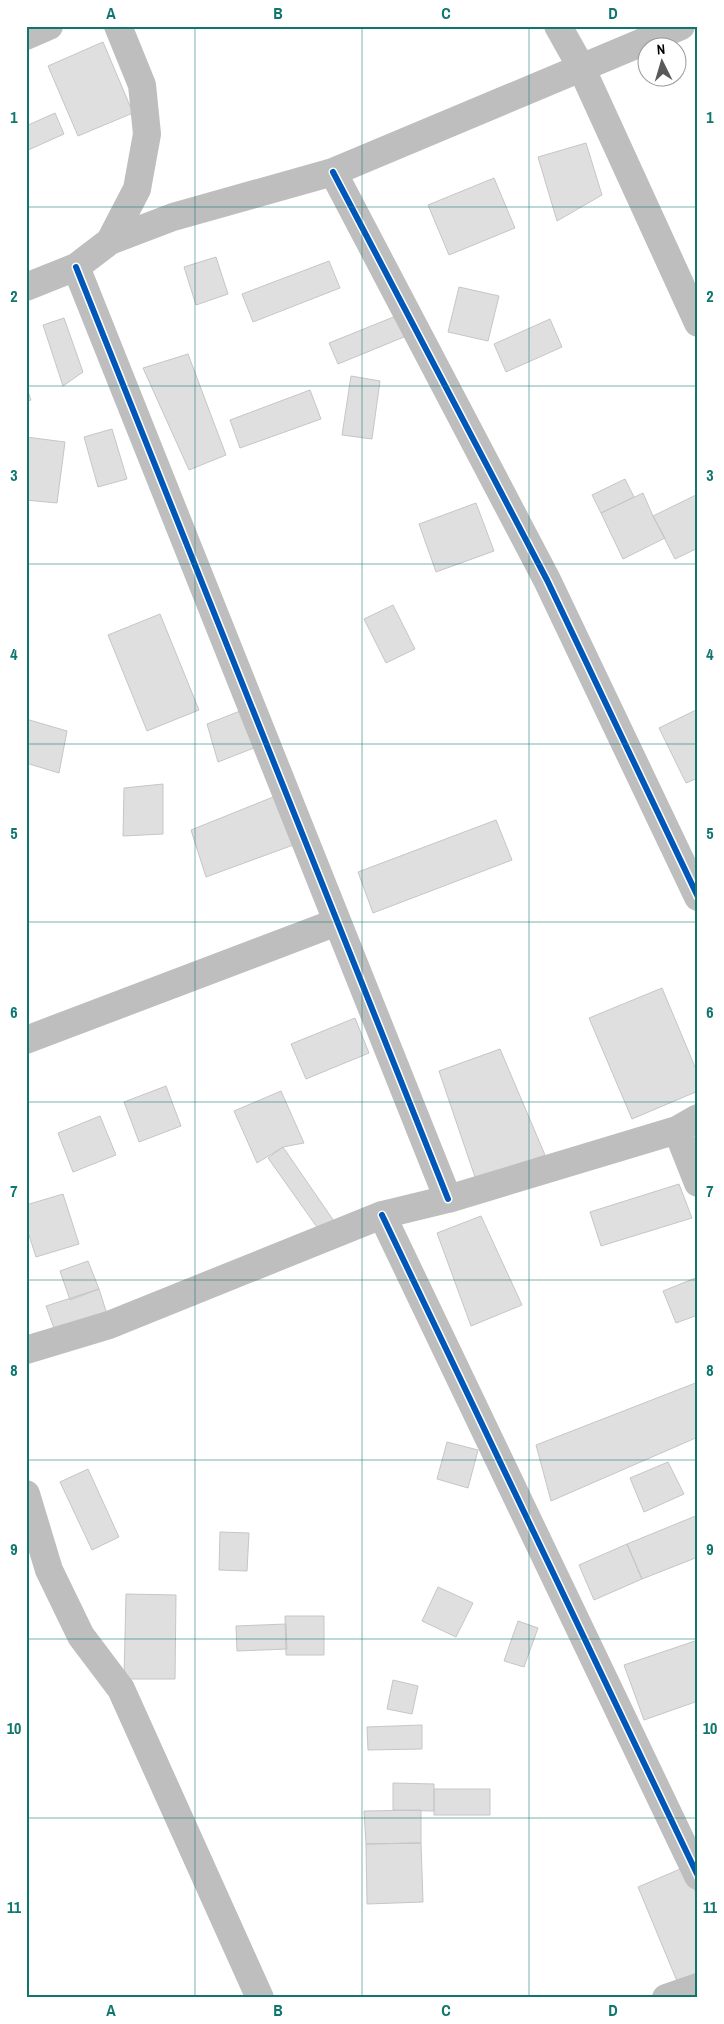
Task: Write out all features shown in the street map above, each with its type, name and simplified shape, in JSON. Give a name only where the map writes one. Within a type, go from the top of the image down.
[{"type":"street","points":[[26,36],[49,26]]},
{"type":"street","points":[[110,241],[137,189],[147,134],[142,85],[118,26]]},
{"type":"street","points":[[558,26],[581,67],[698,323]]},
{"type":"street","points":[[26,287],[76,267],[110,241],[173,217],[333,172],[681,26]]},
{"type":"street","points":[[333,172],[547,580],[698,896]]},
{"type":"street","points":[[137,189],[173,217]]},
{"type":"street","points":[[76,267],[448,1199]]},
{"type":"street","points":[[26,1040],[337,922]]},
{"type":"street","points":[[26,1350],[109,1325],[382,1215],[448,1199],[687,1124],[698,1183]]},
{"type":"street","points":[[382,1215],[698,1876]]},
{"type":"street","points":[[26,1494],[49,1570],[81,1636],[121,1689],[260,1998]]},
{"type":"street","points":[[666,1998],[698,1987]]},
{"type":"building","points":[[103,42],[133,113],[78,136],[48,66]]},
{"type":"building","points":[[55,113],[64,134],[26,151],[26,126]]},
{"type":"building","points":[[586,143],[602,195],[557,221],[538,157]]},
{"type":"building","points":[[494,178],[515,228],[449,255],[428,205]]},
{"type":"building","points":[[216,257],[228,294],[196,305],[184,267]]},
{"type":"building","points":[[329,261],[340,288],[253,322],[242,294]]},
{"type":"building","points":[[459,287],[499,296],[488,341],[448,332]]},
{"type":"building","points":[[396,316],[404,337],[338,364],[329,343]]},
{"type":"building","points":[[64,318],[83,372],[63,386],[43,325]]},
{"type":"building","points":[[550,319],[562,347],[506,372],[494,344]]},
{"type":"building","points":[[188,354],[226,455],[189,470],[143,368]]},
{"type":"building","points":[[351,376],[380,381],[372,439],[342,435]]},
{"type":"building","points":[[26,385],[31,400],[26,402]]},
{"type":"building","points":[[310,390],[321,419],[240,448],[230,420]]},
{"type":"building","points":[[112,429],[127,479],[98,487],[84,437]]},
{"type":"building","points":[[26,437],[65,442],[57,503],[26,500]]},
{"type":"building","points":[[625,479],[634,497],[601,513],[592,495]]},
{"type":"building","points":[[643,493],[665,538],[623,559],[601,513]]},
{"type":"building","points":[[698,494],[698,548],[675,559],[653,516]]},
{"type":"building","points":[[476,503],[494,551],[436,572],[419,524]]},
{"type":"building","points":[[393,605],[415,649],[386,663],[364,619]]},
{"type":"building","points":[[160,614],[199,710],[147,731],[108,635]]},
{"type":"building","points":[[245,709],[259,746],[218,762],[207,724]]},
{"type":"building","points":[[698,709],[698,778],[686,783],[659,728]]},
{"type":"building","points":[[26,719],[67,731],[59,773],[26,763]]},
{"type":"building","points":[[163,784],[163,834],[123,836],[124,788]]},
{"type":"building","points":[[278,795],[296,844],[206,877],[191,830]]},
{"type":"building","points":[[496,820],[512,860],[373,913],[358,872]]},
{"type":"building","points":[[662,988],[698,1074],[698,1091],[632,1119],[589,1018]]},
{"type":"building","points":[[355,1018],[369,1053],[306,1079],[291,1044]]},
{"type":"building","points":[[500,1049],[545,1155],[476,1180],[439,1071]]},
{"type":"building","points":[[166,1086],[181,1126],[139,1142],[124,1102]]},
{"type":"building","points":[[281,1091],[304,1143],[283,1147],[257,1163],[234,1111]]},
{"type":"building","points":[[100,1116],[116,1155],[73,1172],[58,1133]]},
{"type":"building","points":[[283,1147],[336,1224],[319,1230],[268,1158]]},
{"type":"building","points":[[679,1184],[692,1218],[601,1246],[590,1212]]},
{"type":"building","points":[[63,1194],[79,1244],[36,1257],[26,1226],[26,1205]]},
{"type":"building","points":[[481,1216],[522,1305],[471,1326],[437,1233]]},
{"type":"building","points":[[88,1261],[99,1289],[70,1300],[60,1271]]},
{"type":"building","points":[[698,1277],[698,1315],[676,1323],[663,1291]]},
{"type":"building","points":[[99,1289],[108,1317],[56,1334],[46,1306]]},
{"type":"building","points":[[698,1382],[698,1437],[551,1501],[536,1445]]},
{"type":"building","points":[[447,1442],[478,1450],[468,1488],[437,1479]]},
{"type":"building","points":[[668,1462],[684,1494],[644,1512],[630,1478]]},
{"type":"building","points":[[88,1469],[119,1537],[92,1550],[60,1482]]},
{"type":"building","points":[[698,1515],[698,1557],[642,1579],[627,1544]]},
{"type":"building","points":[[220,1532],[249,1533],[247,1571],[219,1570]]},
{"type":"building","points":[[627,1544],[642,1579],[594,1600],[579,1565]]},
{"type":"building","points":[[438,1587],[473,1603],[456,1637],[422,1621]]},
{"type":"building","points":[[126,1594],[176,1595],[175,1679],[124,1679]]},
{"type":"building","points":[[285,1616],[324,1616],[324,1655],[286,1655]]},
{"type":"building","points":[[518,1621],[538,1628],[524,1667],[504,1661]]},
{"type":"building","points":[[286,1624],[287,1649],[237,1651],[236,1626]]},
{"type":"building","points":[[698,1640],[698,1701],[644,1720],[624,1665]]},
{"type":"building","points":[[393,1680],[418,1686],[412,1714],[387,1709]]},
{"type":"building","points":[[422,1725],[422,1749],[368,1750],[367,1727]]},
{"type":"building","points":[[393,1783],[434,1784],[434,1811],[393,1810]]},
{"type":"building","points":[[434,1789],[490,1789],[490,1815],[434,1815]]},
{"type":"building","points":[[421,1810],[421,1843],[366,1844],[364,1811]]},
{"type":"building","points":[[421,1843],[423,1902],[367,1904],[366,1844]]},
{"type":"building","points":[[685,1867],[698,1898],[698,1973],[677,1981],[638,1887]]},
{"type":"cycle path","points":[[333,172],[547,580],[698,897]]},
{"type":"cycle path","points":[[76,267],[448,1199]]},
{"type":"cycle path","points":[[382,1215],[698,1876]]}]
